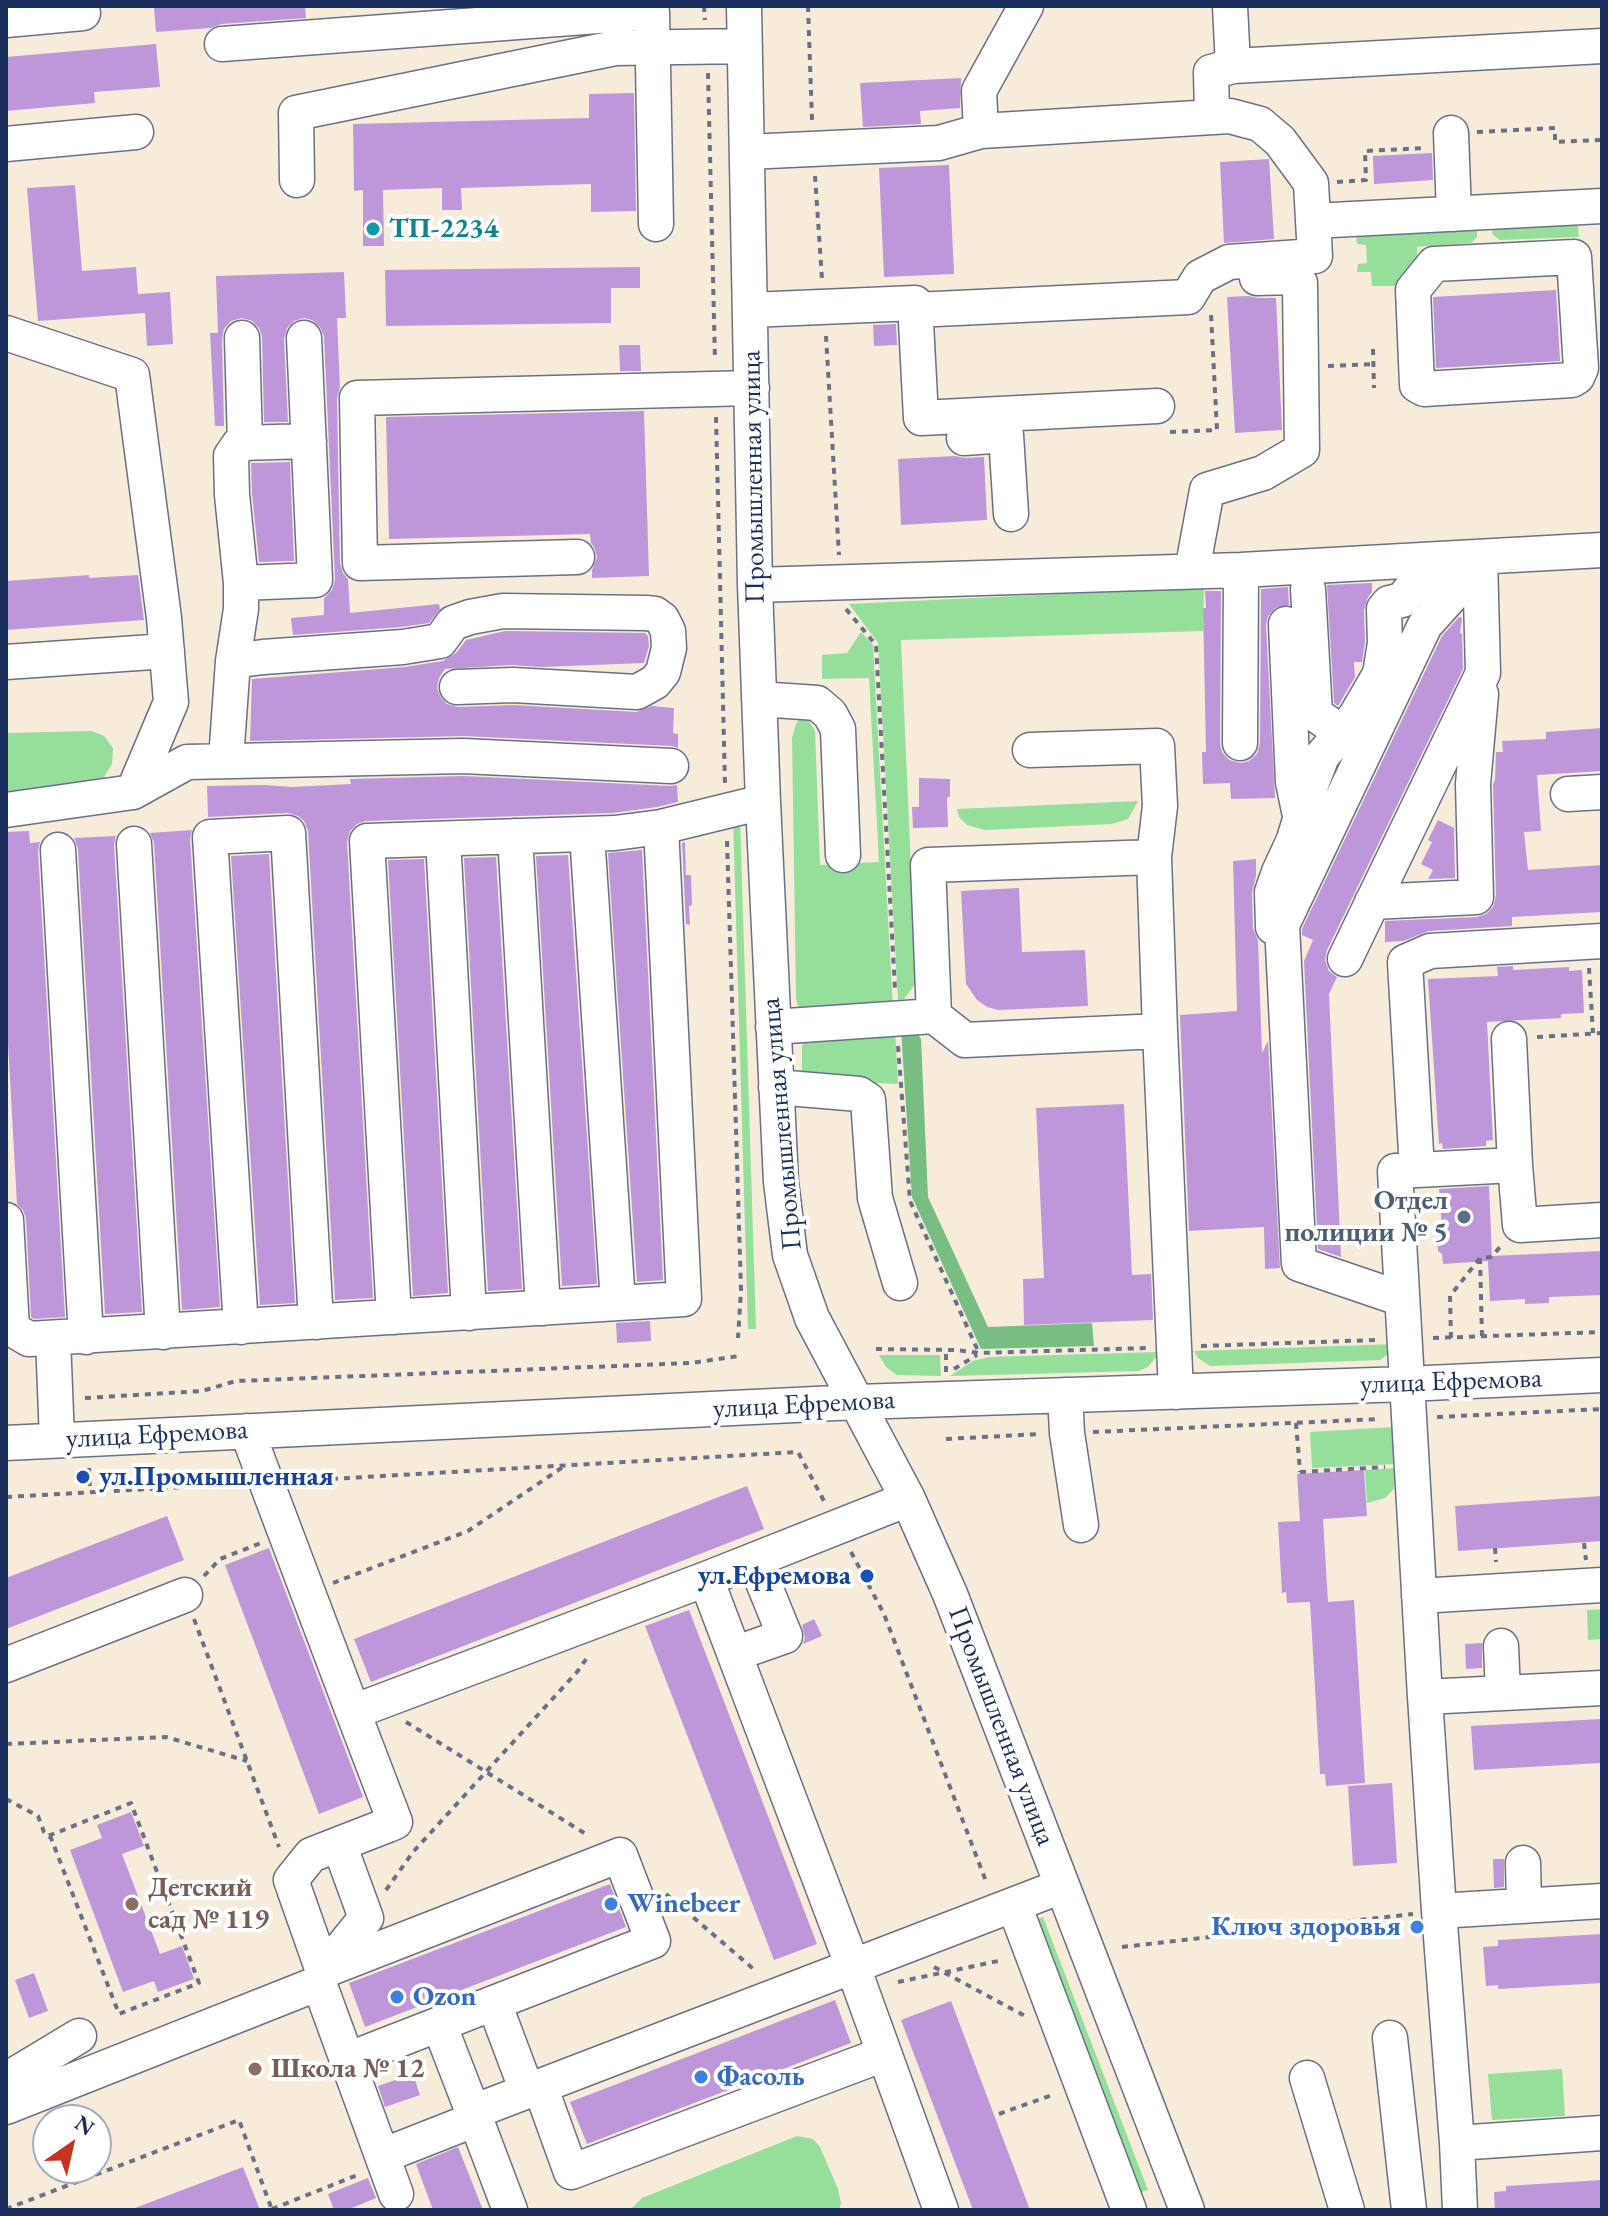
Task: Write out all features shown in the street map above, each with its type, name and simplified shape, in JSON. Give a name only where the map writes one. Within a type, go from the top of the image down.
[{"type":"street","name":"Промышленная улица","points":[[744,6],[759,699],[781,1182],[790,1255],[812,1318],[908,1499],[950,1594],[1062,1886],[1179,2208]]},
{"type":"street","points":[[981,131],[979,91],[1026,6]]},
{"type":"street","points":[[1230,6],[1233,66]]},
{"type":"street","points":[[222,44],[652,12],[656,224]]},
{"type":"street","points":[[6,20],[83,13]]},
{"type":"street","points":[[297,180],[296,113],[615,48],[745,46]]},
{"type":"street","points":[[1212,116],[1211,72],[1233,66],[1602,46]]},
{"type":"street","points":[[747,152],[939,143],[981,131],[1230,116],[1260,124],[1280,141],[1311,183],[1315,256],[1229,262],[1200,277],[1188,297],[915,310]]},
{"type":"street","points":[[6,144],[136,132]]},
{"type":"street","points":[[1451,133],[1469,214],[1486,262]]},
{"type":"street","points":[[1313,221],[1602,206]]},
{"type":"street","points":[[1574,257],[1581,368],[1577,377],[1572,380],[1424,389],[1417,385],[1413,290],[1434,264],[1486,262],[1574,257]]},
{"type":"street","points":[[1192,571],[1207,490],[1263,473],[1302,450],[1299,279],[1251,278]]},
{"type":"street","points":[[750,310],[915,303],[922,440],[1006,435],[1011,514]]},
{"type":"street","points":[[6,333],[132,375],[171,702],[133,792]]},
{"type":"street","points":[[242,338],[245,443]]},
{"type":"street","points":[[241,583],[315,580],[304,338]]},
{"type":"street","points":[[577,557],[360,563],[357,398],[752,388]]},
{"type":"street","points":[[921,418],[1157,406]]},
{"type":"street","points":[[226,760],[233,661],[241,609],[231,456],[240,443],[309,441]]},
{"type":"street","points":[[755,585],[1241,570],[1602,550]]},
{"type":"street","points":[[1402,1299],[1299,1264],[1282,925],[1425,625],[1461,585],[1480,558]]},
{"type":"street","points":[[1372,902],[1476,897],[1473,784],[1483,673],[1480,558]]},
{"type":"street","points":[[1240,743],[1241,570]]},
{"type":"street","points":[[1284,981],[1273,950],[1272,892],[1322,756],[1355,717],[1380,674],[1385,643],[1384,609],[1389,603],[1402,600],[1411,589],[1461,585]]},
{"type":"street","points":[[1308,589],[1315,714],[1342,733]]},
{"type":"street","points":[[233,661],[403,647],[440,641],[453,623],[503,611],[655,614],[662,619],[668,631],[669,648],[663,672],[655,682],[637,692],[513,685],[457,687]]},
{"type":"street","points":[[1286,624],[1293,782],[1300,819]]},
{"type":"street","points":[[6,662],[167,651]]},
{"type":"street","points":[[1345,959],[1483,673]]},
{"type":"street","points":[[759,699],[817,703],[830,714],[838,729],[843,855]]},
{"type":"street","points":[[1030,750],[1157,746],[1160,806],[1154,857],[1176,1392]]},
{"type":"street","points":[[6,810],[133,792],[187,762],[463,756],[671,766]]},
{"type":"street","points":[[1568,794],[1602,792]]},
{"type":"street","points":[[394,1317],[367,841],[587,834],[661,827],[763,802]]},
{"type":"street","points":[[6,1220],[12,1329],[29,1339],[684,1299],[661,827]]},
{"type":"street","points":[[241,1327],[210,837],[288,833],[316,1322]]},
{"type":"street","points":[[587,834],[618,1303]]},
{"type":"street","points":[[515,836],[543,1308]]},
{"type":"street","points":[[443,839],[469,1313]]},
{"type":"street","points":[[134,844],[163,1332]]},
{"type":"street","points":[[57,1440],[70,1338],[58,850]]},
{"type":"street","points":[[934,1016],[928,865],[1154,857]]},
{"type":"street","points":[[1417,1170],[1405,962],[1430,951],[1595,942]]},
{"type":"street","points":[[773,1027],[934,1016],[965,1040],[1160,1031]]},
{"type":"street","points":[[1509,1039],[1520,1225],[1602,1220]]},
{"type":"street","points":[[776,1087],[859,1094],[868,1100],[875,1198],[900,1283]]},
{"type":"street","points":[[1460,2210],[1425,1697],[1395,1171],[1515,1165]]},
{"type":"street","name":"улица Ефремова","points":[[6,1443],[857,1402],[1602,1375]]},
{"type":"street","points":[[1065,1395],[1067,1433],[1081,1525]]},
{"type":"street","points":[[247,1431],[308,1592],[364,1708],[395,1822],[311,1855],[291,1880],[347,2060],[388,2172],[474,2116],[534,2088],[783,1994],[857,1978],[901,1949],[1062,1886]]},
{"type":"street","points":[[364,1708],[908,1499]]},
{"type":"street","points":[[751,1648],[785,1636],[754,1560]]},
{"type":"street","points":[[706,1579],[941,2210]]},
{"type":"street","points":[[1419,1596],[1602,1585]]},
{"type":"street","points":[[6,1665],[185,1595]]},
{"type":"street","points":[[1501,1646],[1503,1693]]},
{"type":"street","points":[[1425,1697],[1602,1688]]},
{"type":"street","points":[[321,1977],[366,1918],[339,1844]]},
{"type":"street","points":[[6,2107],[620,1855],[653,1941],[347,2060]]},
{"type":"street","points":[[1523,1863],[1524,1906]]},
{"type":"street","points":[[1439,1911],[1602,1901]]},
{"type":"street","points":[[1006,1908],[1129,2210]]},
{"type":"street","points":[[494,2003],[571,2172],[884,2054]]},
{"type":"street","points":[[439,2024],[510,2210]]},
{"type":"street","points":[[6,2080],[79,2036]]},
{"type":"street","points":[[1390,2038],[1409,2210]]},
{"type":"street","points":[[1307,2078],[1347,2210]]},
{"type":"street","points":[[1457,2143],[1602,2133]]},
{"type":"path","points":[[704,6],[741,1290],[738,1338]]},
{"type":"path","points":[[808,6],[813,150],[840,603],[876,645],[910,1201],[979,1353]]},
{"type":"path","points":[[1373,349],[1374,388]]},
{"type":"path","points":[[1301,367],[1373,364]]},
{"type":"path","points":[[1593,1033],[1595,942]]},
{"type":"path","points":[[1509,1039],[1602,1033]]},
{"type":"path","points":[[1451,1338],[1450,1296],[1480,1258],[1491,1257],[1502,1245]]},
{"type":"path","points":[[1480,1258],[1482,1336]]},
{"type":"path","points":[[876,1349],[979,1353],[1602,1332]]},
{"type":"path","points":[[946,1350],[946,1374],[979,1353]]},
{"type":"path","points":[[85,1398],[202,1391],[236,1381],[691,1363],[739,1356]]},
{"type":"path","points":[[1248,1425],[1602,1409]]},
{"type":"path","points":[[1296,1423],[1301,1473],[1411,1465]]},
{"type":"path","points":[[6,1497],[798,1452],[884,1614],[1006,1908]]},
{"type":"path","points":[[88,1458],[90,1492]]},
{"type":"path","points":[[308,1592],[468,1531],[566,1465]]},
{"type":"path","points":[[264,1542],[220,1559],[185,1595],[291,1880]]},
{"type":"path","points":[[366,1918],[413,1852],[577,1672],[594,1648]]},
{"type":"path","points":[[364,1708],[487,1772],[620,1855]]},
{"type":"path","points":[[6,1744],[166,1737],[247,1761]]},
{"type":"path","points":[[6,1799],[38,1816],[44,1832],[57,1853],[119,2014],[199,1983],[131,1803],[48,1836]]},
{"type":"path","points":[[666,1895],[783,1994]]},
{"type":"path","points":[[1122,1947],[1439,1911]]},
{"type":"path","points":[[901,1949],[1026,2016]]},
{"type":"path","points":[[857,1978],[944,1972],[1015,1957]]},
{"type":"path","points":[[999,2114],[1065,2091]]},
{"type":"path","points":[[6,2209],[239,2120],[272,2209],[388,2172]]},
{"type":"green space","points":[[1577,214],[1579,237],[1500,240],[1492,234],[1493,227]]},
{"type":"green space","points":[[1477,225],[1477,237],[1471,243],[1417,247],[1417,260],[1403,286],[1372,286],[1371,272],[1357,272],[1358,264],[1367,263],[1366,245],[1357,244],[1356,235]]},
{"type":"green space","points":[[1204,587],[1203,631],[901,640],[916,983],[904,999],[898,1000],[878,643],[849,604]]},
{"type":"green space","points":[[861,632],[873,645],[893,1009],[799,1010],[796,999],[792,738],[800,719],[809,721],[815,731],[820,865],[879,862],[869,678],[822,679],[822,655],[847,653]]},
{"type":"green space","points":[[92,731],[104,736],[113,748],[112,764],[103,779],[6,797],[6,733]]},
{"type":"green space","points":[[1138,801],[1128,819],[1112,824],[985,830],[967,825],[959,817],[957,809]]},
{"type":"green space","points":[[733,818],[740,818],[756,1329],[748,1329]]},
{"type":"green space","points":[[895,1030],[898,1084],[802,1079],[804,1041]]},
{"type":"green space","points":[[901,1030],[917,1033],[921,1039],[928,1197],[988,1327],[1092,1323],[1094,1346],[981,1349],[912,1197]]},
{"type":"green space","points":[[1396,1344],[1380,1360],[1210,1366],[1194,1351]]},
{"type":"green space","points":[[1158,1352],[1148,1367],[1139,1371],[950,1376],[973,1361],[988,1357]]},
{"type":"green space","points":[[879,1355],[940,1355],[941,1376],[897,1375],[886,1367]]},
{"type":"green space","points":[[1394,1427],[1396,1464],[1312,1468],[1310,1432]]},
{"type":"green space","points":[[1396,1468],[1393,1490],[1385,1498],[1367,1503],[1365,1470]]},
{"type":"green space","points":[[1602,1609],[1602,1639],[1588,1640],[1587,1610]]},
{"type":"green space","points":[[1043,1917],[1148,2190],[1136,2194],[1032,1921]]},
{"type":"green space","points":[[1562,2069],[1565,2116],[1492,2120],[1488,2074]]},
{"type":"green space","points":[[797,2136],[813,2139],[820,2147],[838,2189],[839,2210],[630,2210],[642,2198]]},
{"type":"building","points":[[305,6],[306,18],[156,32],[154,8]]},
{"type":"building","points":[[156,44],[160,87],[94,92],[95,103],[6,111],[6,57]]},
{"type":"building","points":[[961,78],[960,108],[920,111],[921,124],[863,127],[860,83]]},
{"type":"building","points":[[634,93],[636,211],[591,212],[591,184],[461,188],[462,210],[442,210],[442,188],[383,190],[384,246],[363,246],[363,190],[354,191],[353,124],[589,118],[589,94]]},
{"type":"building","points":[[1432,153],[1433,180],[1374,184],[1373,156]]},
{"type":"building","points":[[1269,159],[1274,239],[1224,243],[1220,162]]},
{"type":"building","points":[[949,165],[954,274],[884,277],[879,168]]},
{"type":"building","points":[[75,185],[82,271],[136,267],[138,294],[170,292],[173,344],[147,346],[145,313],[38,321],[27,188]]},
{"type":"building","points":[[640,267],[640,288],[611,288],[611,323],[386,326],[385,270]]},
{"type":"building","points":[[344,272],[346,318],[337,318],[340,388],[337,398],[340,563],[348,579],[350,613],[439,604],[440,609],[429,623],[293,635],[291,618],[324,615],[324,598],[332,590],[335,580],[324,336],[320,327],[304,318],[294,321],[287,328],[284,339],[288,422],[264,422],[262,337],[252,321],[242,318],[231,321],[224,329],[222,339],[224,426],[215,426],[210,333],[218,333],[216,276]]},
{"type":"building","points":[[1556,290],[1560,361],[1436,368],[1433,297]]},
{"type":"building","points":[[1227,297],[1276,298],[1282,430],[1235,433]]},
{"type":"building","points":[[896,324],[897,345],[874,346],[873,325]]},
{"type":"building","points":[[619,345],[640,345],[641,371],[620,371]]},
{"type":"building","points":[[644,411],[649,576],[592,578],[597,557],[590,534],[389,539],[386,417]]},
{"type":"building","points":[[984,457],[987,520],[901,525],[898,459]]},
{"type":"building","points":[[290,462],[294,561],[259,562],[251,463]]},
{"type":"building","points":[[89,575],[89,578],[138,575],[144,620],[6,630],[6,581]]},
{"type":"building","points":[[1372,583],[1372,592],[1364,610],[1362,662],[1354,662],[1355,677],[1338,706],[1334,703],[1327,585]]},
{"type":"building","points":[[1288,587],[1289,605],[1275,608],[1268,616],[1266,625],[1275,798],[1231,799],[1230,783],[1203,784],[1202,752],[1206,752],[1205,591],[1221,591],[1220,744],[1229,760],[1241,763],[1257,754],[1260,743],[1261,589]]},
{"type":"building","points":[[1459,617],[1462,618],[1463,669],[1327,950],[1325,960],[1329,971],[1337,977],[1329,994],[1341,1257],[1318,1249],[1304,961],[1313,940],[1302,935],[1302,929],[1442,636]]},
{"type":"building","points":[[505,631],[645,633],[649,646],[644,663],[445,669],[437,688],[447,704],[458,707],[513,705],[636,712],[652,706],[674,708],[673,733],[678,734],[678,748],[464,736],[250,741],[252,679],[405,667],[443,661],[456,653],[466,640]]},
{"type":"building","points":[[1602,728],[1602,771],[1537,775],[1541,831],[1524,832],[1528,870],[1602,865],[1602,912],[1512,917],[1512,926],[1429,931],[1403,941],[1385,942],[1385,921],[1477,917],[1493,907],[1496,896],[1493,785],[1496,752],[1503,752],[1502,741],[1546,739],[1546,732]]},
{"type":"building","points":[[463,776],[677,785],[678,802],[613,813],[366,821],[350,831],[347,842],[373,1298],[335,1300],[308,831],[304,821],[288,813],[208,817],[207,786],[292,787],[351,784],[350,779]]},
{"type":"building","points":[[919,778],[950,779],[948,827],[913,828],[912,807],[919,807]]},
{"type":"building","points":[[1438,820],[1454,828],[1455,878],[1428,879],[1433,870],[1421,864]]},
{"type":"building","points":[[192,830],[190,838],[220,1307],[182,1310],[154,843],[150,833]]},
{"type":"building","points":[[29,831],[30,843],[40,842],[38,851],[65,1317],[34,1319],[31,1317],[26,1219],[17,1204],[6,1007],[6,832]]},
{"type":"building","points":[[116,836],[114,845],[142,1312],[105,1314],[78,849],[74,838]]},
{"type":"building","points":[[685,842],[686,875],[691,875],[690,925],[686,924],[682,843]]},
{"type":"building","points":[[642,850],[663,1280],[637,1282],[608,853]]},
{"type":"building","points":[[269,854],[295,1303],[260,1305],[231,856]]},
{"type":"building","points":[[568,855],[597,1284],[562,1286],[536,856]]},
{"type":"building","points":[[496,857],[522,1289],[488,1291],[464,858]]},
{"type":"building","points":[[424,859],[448,1293],[413,1296],[388,860]]},
{"type":"building","points":[[1256,859],[1252,893],[1253,928],[1258,940],[1262,1053],[1268,1041],[1280,1268],[1265,1269],[1264,1227],[1189,1231],[1180,1015],[1237,1011],[1233,861]]},
{"type":"building","points":[[1019,888],[1022,952],[1085,950],[1088,1006],[998,1010],[977,1000],[966,984],[961,891]]},
{"type":"building","points":[[1513,966],[1513,970],[1569,967],[1569,971],[1582,970],[1584,1013],[1561,1014],[1561,1018],[1487,1022],[1493,1140],[1486,1141],[1486,1146],[1443,1149],[1442,1143],[1439,1144],[1428,979],[1498,976],[1497,967]]},
{"type":"building","points":[[1124,1104],[1132,1275],[1151,1274],[1153,1320],[1024,1325],[1023,1279],[1044,1278],[1036,1108]]},
{"type":"building","points":[[1489,1186],[1492,1256],[1602,1251],[1602,1295],[1549,1297],[1549,1303],[1525,1304],[1525,1299],[1490,1301],[1488,1261],[1443,1264],[1442,1254],[1438,1251],[1437,1233],[1442,1228],[1439,1189]]},
{"type":"building","points":[[650,1321],[651,1341],[617,1343],[616,1323]]},
{"type":"building","points":[[1364,1470],[1367,1516],[1323,1519],[1328,1602],[1354,1600],[1365,1783],[1326,1786],[1325,1774],[1320,1774],[1310,1602],[1287,1603],[1286,1592],[1282,1593],[1278,1522],[1300,1521],[1297,1474]]},
{"type":"building","points":[[747,1486],[764,1529],[371,1682],[354,1639]]},
{"type":"building","points":[[1602,1496],[1602,1541],[1458,1551],[1455,1506]]},
{"type":"building","points":[[167,1516],[184,1560],[6,1629],[6,1578]]},
{"type":"building","points":[[269,1548],[363,1797],[319,1814],[225,1565]]},
{"type":"building","points":[[689,1610],[817,1944],[774,1960],[645,1626]]},
{"type":"building","points":[[814,1619],[822,1636],[803,1644],[802,1625]]},
{"type":"building","points":[[1482,1643],[1482,1668],[1466,1669],[1465,1644]]},
{"type":"building","points":[[1602,1719],[1602,1763],[1474,1770],[1471,1726]]},
{"type":"building","points":[[1392,1783],[1397,1863],[1353,1866],[1348,1786]]},
{"type":"building","points":[[131,1812],[144,1846],[122,1854],[160,1954],[182,1946],[194,1979],[158,1992],[154,1981],[123,1992],[70,1850],[102,1838],[97,1825]]},
{"type":"building","points":[[1493,1859],[1504,1859],[1504,1887],[1494,1888]]},
{"type":"building","points":[[610,1884],[626,1927],[365,2027],[349,1983]]},
{"type":"building","points":[[1602,1934],[1602,1983],[1498,1989],[1498,1985],[1486,1986],[1483,1947],[1498,1946],[1498,1940]]},
{"type":"building","points":[[34,1973],[48,2011],[29,2018],[15,1980]]},
{"type":"building","points":[[835,2000],[851,2043],[587,2144],[570,2102]]},
{"type":"building","points":[[951,2001],[1030,2210],[973,2210],[901,2020]]},
{"type":"building","points":[[413,2074],[420,2095],[385,2107],[378,2086]]},
{"type":"building","points":[[458,2147],[483,2210],[433,2210],[416,2164]]},
{"type":"building","points":[[243,2167],[260,2210],[135,2210],[135,2208]]},
{"type":"building","points":[[368,2178],[376,2198],[347,2210],[334,2210],[328,2194]]},
{"type":"building","points":[[1602,2180],[1602,2210],[1495,2210],[1494,2192],[1506,2191],[1506,2186]]},
{"type":"place","name":"ТП-2234","points":[[373,229]]},
{"type":"place","name":"Отдел полиции № 5","points":[[1464,1217]]},
{"type":"place","name":"ул.Промышленная","points":[[83,1477]]},
{"type":"place","name":"ул.Ефремова","points":[[867,1576]]},
{"type":"place","name":"Детский сад № 119","points":[[132,1904]]},
{"type":"place","name":"Winebeer","points":[[611,1904]]},
{"type":"place","name":"Ключ здоровья","points":[[1417,1927]]},
{"type":"place","name":"Ozon","points":[[397,1997]]},
{"type":"place","name":"Школа № 12","points":[[255,2069]]},
{"type":"place","name":"Фасоль","points":[[701,2077]]}]
